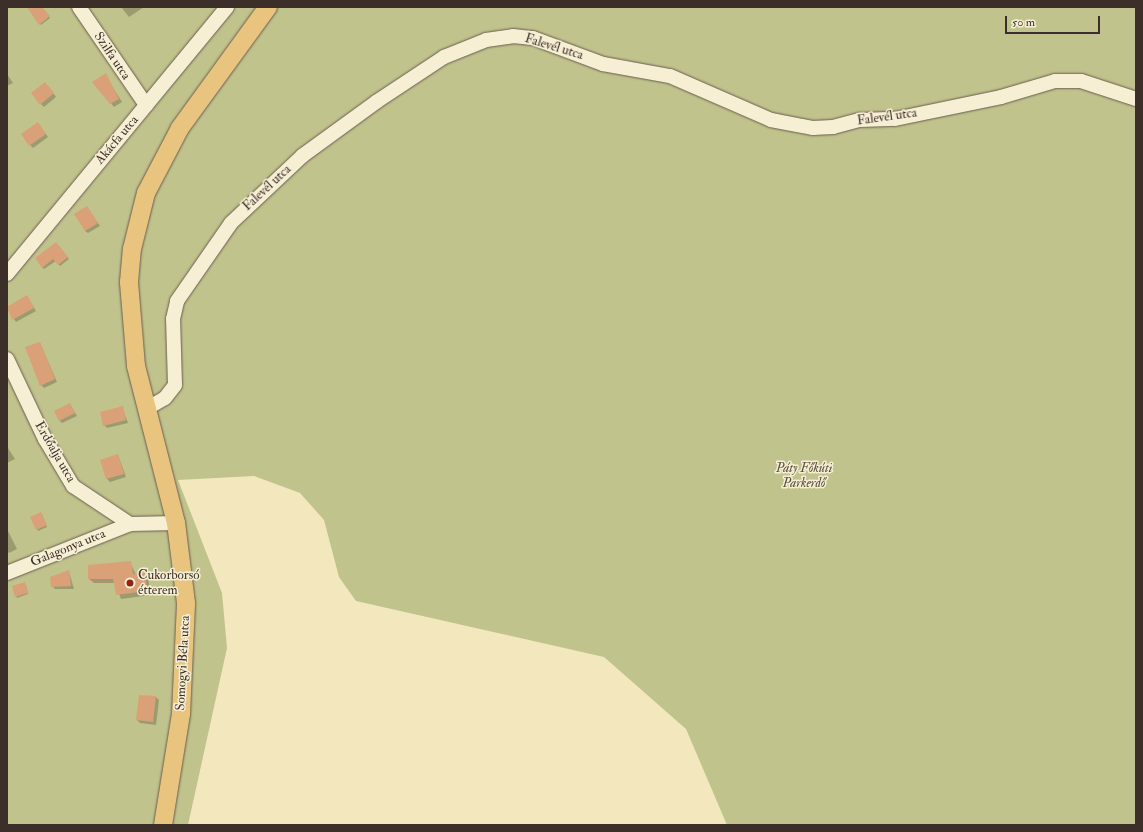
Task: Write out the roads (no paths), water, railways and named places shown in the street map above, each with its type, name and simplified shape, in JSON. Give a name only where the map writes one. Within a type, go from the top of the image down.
[{"type":"main road","name":"Somogyi Béla utca","points":[[163,825],[186,660],[186,604],[176,523],[146,409],[132,333],[129,282],[140,213],[156,171],[187,116],[268,7]]},
{"type":"street","name":"Szilfa utca","points":[[79,7],[146,105]]},
{"type":"street","name":"Akácfa utca","points":[[7,274],[227,7]]},
{"type":"street","name":"Falevél utca","points":[[146,409],[165,398],[175,386],[173,319],[177,301],[231,223],[302,156],[376,102],[444,57],[486,40],[513,36],[533,38],[603,64],[670,76],[771,120],[813,128],[833,127],[860,120],[895,119],[1001,97],[1055,82],[1095,84],[1136,99]]},
{"type":"street","name":"Erdőalja utca","points":[[7,359],[45,439],[73,486],[130,524]]},
{"type":"street","points":[[130,524],[176,523]]},
{"type":"street","name":"Galagonya utca","points":[[7,573],[130,524]]},
{"type":"place","name":"Cukorborsó étterem","points":[[130,583]]},
{"type":"park label","name":"Páty Főkúti Parkerdő","points":[[804,476]]}]
